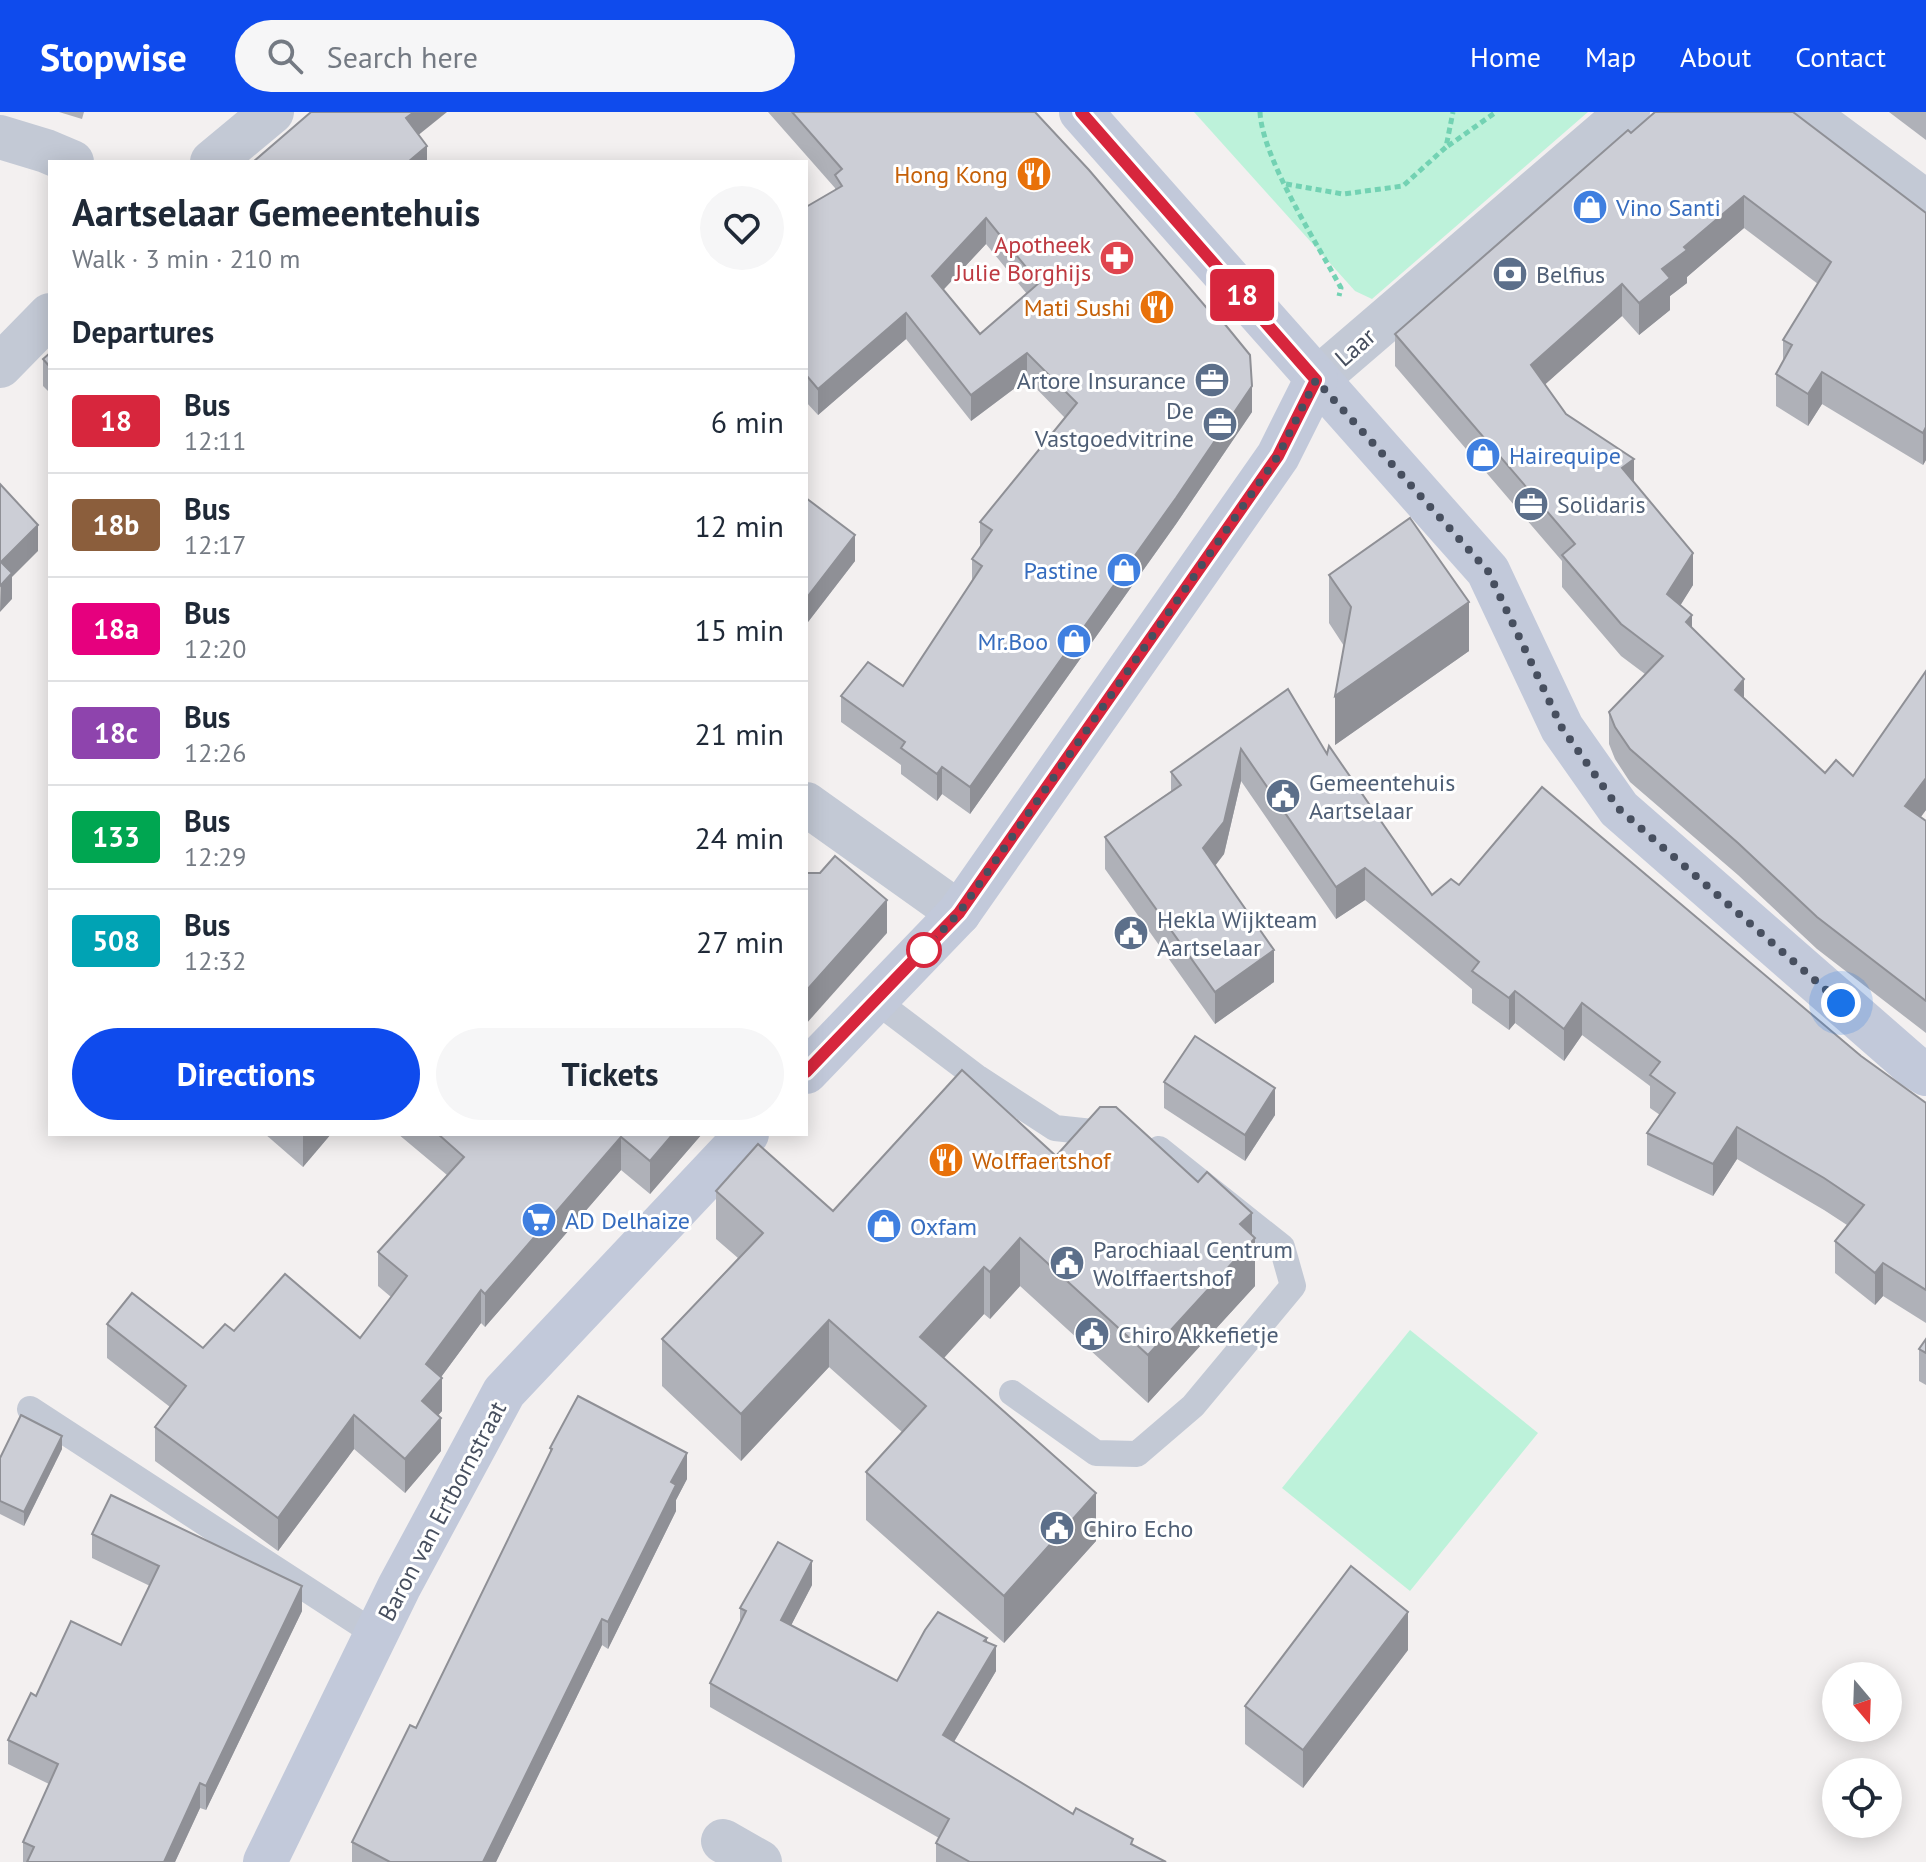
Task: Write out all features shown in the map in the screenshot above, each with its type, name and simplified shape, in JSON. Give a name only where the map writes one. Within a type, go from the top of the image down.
[{"type":"street","points":[[214,160],[272,112]]},
{"type":"street","name":"Laar","points":[[1081,112],[1316,380],[1628,112]]},
{"type":"street","points":[[1804,112],[1926,202]]},
{"type":"street","points":[[0,137],[66,160]]},
{"type":"street","points":[[0,366],[48,317]]},
{"type":"street","points":[[808,1070],[959,913],[1278,456],[1316,380],[1488,571],[1562,728],[1619,809],[1926,1074]]},
{"type":"street","points":[[808,805],[959,913]]},
{"type":"street","name":"Baron van Ertbornstraat","points":[[265,1862],[377,1635],[504,1392],[745,1136]]},
{"type":"street","points":[[723,1841],[760,1862]]},
{"type":"lane","points":[[875,1000],[978,1078],[1055,1128],[1145,1138],[1282,1247],[1293,1286],[1193,1406],[1137,1454],[1096,1453],[1012,1393]]},
{"type":"lane","points":[[30,1409],[377,1635]]},
{"type":"path","points":[[1260,112],[1260,127],[1285,183],[1341,288],[1337,304]]},
{"type":"path","points":[[1446,147],[1453,112]]},
{"type":"path","points":[[1285,183],[1343,194],[1403,186],[1446,147],[1496,112]]},
{"type":"green space","points":[[1194,112],[1588,112],[1372,299],[1355,291]]},
{"type":"green space","points":[[1410,1330],[1538,1433],[1410,1591],[1282,1488]]},
{"type":"building","points":[[311,112],[414,112],[406,118],[427,146],[410,160],[255,160]]},
{"type":"building","points":[[792,112],[1035,112],[1250,355],[1252,386],[970,787],[942,767],[937,774],[901,748],[905,742],[841,696],[868,662],[903,686],[982,566],[972,559],[992,530],[980,522],[1077,403],[1027,353],[971,395],[906,313],[818,389],[808,377],[808,206],[842,186],[835,175],[842,169]],"holes":[[[986,218],[1039,283],[980,334],[932,276]]]},
{"type":"building","points":[[1655,112],[1793,112],[1926,213],[1926,427],[1923,433],[1822,372],[1808,394],[1776,374],[1792,345],[1783,340],[1831,262],[1744,196],[1684,247],[1687,250],[1662,269],[1670,278],[1639,303],[1622,284],[1531,365],[1566,414],[1634,459],[1622,468],[1693,553],[1667,594],[1692,615],[1686,622],[1744,679],[1735,690],[1825,773],[1836,760],[1853,776],[1926,671],[1926,778],[1905,806],[1926,821],[1926,1001],[1817,917],[1630,749],[1609,712],[1663,656],[1621,624],[1562,555],[1575,544],[1395,334],[1628,130],[1631,133]]},
{"type":"building","points":[[0,484],[38,525],[1,562],[12,573],[0,586]]},
{"type":"building","points":[[808,500],[855,535],[808,596]]},
{"type":"building","points":[[1410,518],[1469,602],[1335,696],[1351,607],[1329,575]]},
{"type":"building","points":[[1288,689],[1327,754],[1329,746],[1432,895],[1451,879],[1459,885],[1542,787],[1861,1056],[1926,1103],[1926,1290],[1883,1263],[1875,1273],[1835,1241],[1864,1205],[1737,1127],[1713,1164],[1647,1133],[1675,1093],[1650,1075],[1660,1062],[1582,1003],[1564,1029],[1515,991],[1509,998],[1472,971],[1479,962],[1365,868],[1336,887],[1241,749],[1224,822],[1203,848],[1274,950],[1215,992],[1105,837],[1181,785],[1171,772]]},
{"type":"building","points":[[835,856],[887,900],[808,989],[808,873],[820,873]]},
{"type":"building","points":[[1195,1036],[1275,1088],[1245,1135],[1164,1082]]},
{"type":"building","points":[[962,1070],[1056,1156],[1100,1107],[1116,1107],[1198,1182],[1207,1172],[1252,1213],[1240,1224],[1255,1238],[1148,1355],[1020,1238],[990,1272],[984,1267],[920,1337],[1096,1493],[1004,1596],[866,1472],[926,1406],[829,1320],[741,1414],[662,1339],[763,1233],[716,1191],[758,1144],[833,1211]]},
{"type":"building","points":[[440,1136],[671,1136],[650,1161],[621,1137],[485,1294],[481,1290],[426,1364],[442,1378],[422,1401],[441,1418],[405,1459],[354,1415],[278,1518],[155,1427],[186,1386],[107,1324],[132,1293],[203,1348],[225,1324],[234,1331],[285,1274],[360,1338],[407,1276],[378,1252],[464,1157]]},
{"type":"building","points":[[1926,1339],[1926,1353],[1919,1349]]},
{"type":"building","points":[[578,1396],[687,1453],[671,1482],[676,1485],[608,1622],[602,1619],[483,1862],[390,1862],[352,1842],[410,1725],[416,1728]]},
{"type":"building","points":[[21,1415],[62,1436],[24,1512],[0,1501],[0,1458]]},
{"type":"building","points":[[111,1495],[302,1586],[206,1786],[200,1783],[164,1862],[27,1862],[34,1847],[23,1842],[58,1764],[8,1740],[31,1693],[36,1696],[71,1621],[121,1645],[159,1566],[92,1534]]},
{"type":"building","points":[[778,1542],[812,1561],[781,1620],[897,1681],[938,1612],[987,1638],[984,1641],[996,1646],[943,1735],[1073,1814],[1076,1808],[1133,1839],[1131,1844],[1166,1862],[970,1862],[936,1843],[949,1819],[710,1683],[746,1611],[740,1608]]},
{"type":"building","points":[[1351,1566],[1408,1612],[1303,1750],[1245,1706]]},
{"type":"bus line","name":"18","points":[[808,1070],[959,913],[1278,456],[1316,380],[1081,112]]},
{"type":"place","name":"Hong Kong","points":[[1034,174]]},
{"type":"place","name":"Vino Santi","points":[[1590,207]]},
{"type":"place","name":"Apotheek Julie Borghijs","points":[[1117,258]]},
{"type":"place","name":"Belfius","points":[[1510,274]]},
{"type":"place","name":"Mati Sushi","points":[[1157,307]]},
{"type":"place","name":"Artore Insurance","points":[[1212,380]]},
{"type":"place","name":"De Vastgoedvitrine","points":[[1220,424]]},
{"type":"place","name":"Hairequipe","points":[[1483,455]]},
{"type":"place","name":"Solidaris","points":[[1531,504]]},
{"type":"place","name":"Pastine","points":[[1124,570]]},
{"type":"place","name":"Mr.Boo","points":[[1074,641]]},
{"type":"place","name":"Gemeentehuis Aartselaar","points":[[1283,796]]},
{"type":"place","name":"Hekla Wijkteam Aartselaar","points":[[1131,933]]},
{"type":"place","name":"Wolffaertshof","points":[[946,1160]]},
{"type":"place","name":"AD Delhaize","points":[[539,1220]]},
{"type":"place","name":"Oxfam","points":[[884,1226]]},
{"type":"place","name":"Parochiaal Centrum Wolffaertshof","points":[[1067,1263]]},
{"type":"place","name":"Chiro Akkefietje","points":[[1092,1334]]},
{"type":"place","name":"Chiro Echo","points":[[1057,1528]]},
{"type":"route","points":[[924,950],[959,913],[1278,456],[1316,380],[1488,571],[1562,728],[1619,809],[1841,1003]]}]
